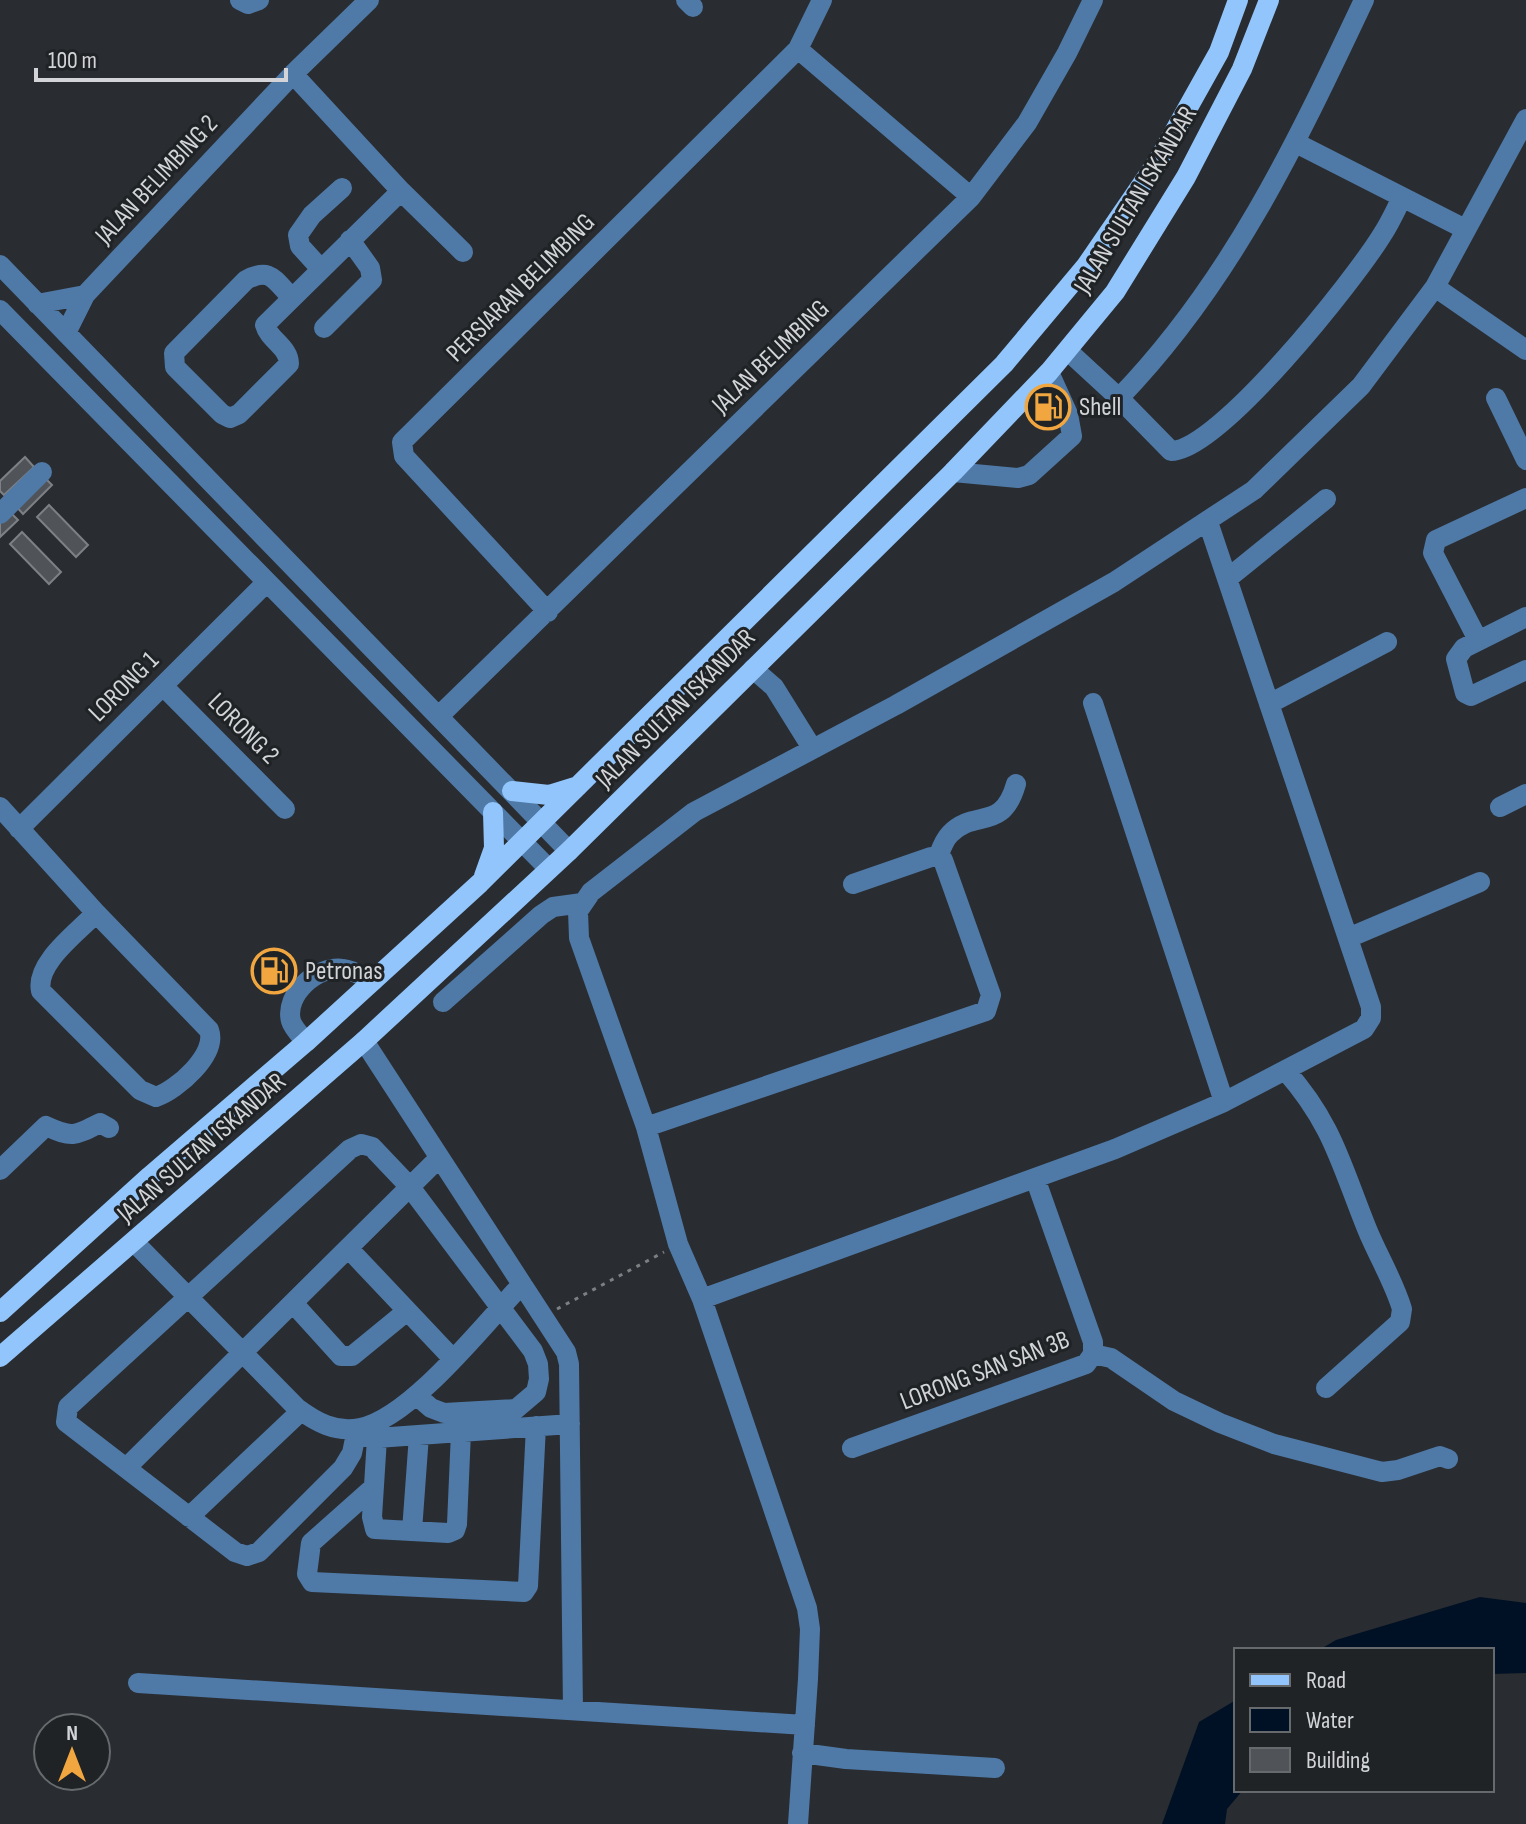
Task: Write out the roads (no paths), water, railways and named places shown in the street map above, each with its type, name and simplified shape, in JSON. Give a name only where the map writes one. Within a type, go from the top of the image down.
[{"type":"main road","name":"JALAN SULTAN ISKANDAR","points":[[0,1312],[150,1176],[306,1042],[544,823],[1004,364],[1086,266],[1166,147],[1219,52],[1238,0]]},
{"type":"main road","name":"JALAN SULTAN ISKANDAR","points":[[0,1357],[364,1041],[569,851],[953,472],[1049,372],[1115,292],[1186,177],[1242,69],[1269,0]]},
{"type":"main road","points":[[512,791],[549,795],[582,784]]},
{"type":"main road","points":[[480,883],[494,848],[493,812]]},
{"type":"street","points":[[240,0],[248,4],[259,0]]},
{"type":"street","name":"JALAN BELIMBING 2","points":[[66,333],[85,295],[293,74],[369,0]]},
{"type":"street","name":"PERSIARAN BELIMBING","points":[[548,612],[404,456],[402,442],[798,49],[822,0]]},
{"type":"street","name":"JALAN BELIMBING","points":[[440,715],[971,197],[1027,123],[1093,0]]},
{"type":"street","points":[[1119,398],[1209,291],[1296,143],[1364,0]]},
{"type":"street","points":[[798,49],[971,197]]},
{"type":"street","points":[[293,74],[401,191],[463,252]]},
{"type":"street","points":[[798,1824],[810,1629],[807,1608],[702,1299],[678,1244],[646,1127],[579,938],[577,924],[582,903],[608,876],[694,812],[896,705],[1100,590],[1254,490],[1361,386],[1435,287],[1526,119]]},
{"type":"street","points":[[1296,143],[1465,229]]},
{"type":"street","points":[[320,268],[300,246],[298,235],[312,215],[342,188]]},
{"type":"street","points":[[292,298],[268,274],[260,273],[246,280],[174,353],[175,367],[222,414],[230,418],[239,414],[289,364],[290,358],[268,334],[265,325],[401,191]]},
{"type":"street","points":[[1068,351],[1171,451],[1186,448],[1275,373],[1383,235],[1402,197]]},
{"type":"street","points":[[324,328],[372,280],[370,268],[350,240]]},
{"type":"street","points":[[0,265],[569,851]]},
{"type":"street","points":[[1435,287],[1526,350]]},
{"type":"street","points":[[37,304],[85,295]]},
{"type":"street","points":[[0,310],[9,332],[266,583],[549,869]]},
{"type":"street","points":[[953,472],[1004,479],[1029,475],[1072,436],[1068,414],[1049,372]]},
{"type":"street","points":[[1496,398],[1526,460]]},
{"type":"street","points":[[0,514],[42,472]]},
{"type":"street","points":[[1478,640],[1433,553],[1433,546],[1436,540],[1526,498]]},
{"type":"street","points":[[1227,579],[1326,499]]},
{"type":"street","points":[[702,1299],[1115,1149],[1224,1102],[1364,1029],[1371,1018],[1371,1007],[1208,522]]},
{"type":"street","name":"LORONG 1","points":[[19,829],[266,583]]},
{"type":"street","points":[[1526,617],[1464,648],[1456,659],[1467,695],[1474,696],[1526,670]]},
{"type":"street","points":[[1269,704],[1387,642]]},
{"type":"street","points":[[753,669],[774,687],[812,748]]},
{"type":"street","name":"LORONG 2","points":[[163,686],[285,809]]},
{"type":"street","points":[[1093,703],[1224,1102]]},
{"type":"street","points":[[938,857],[951,833],[960,826],[1001,813],[1008,806],[1016,784]]},
{"type":"street","points":[[1500,807],[1526,794]]},
{"type":"street","points":[[0,807],[96,913],[209,1030],[211,1044],[206,1056],[170,1092],[156,1097],[140,1090],[41,991],[39,980],[44,967],[96,913]]},
{"type":"street","points":[[646,1127],[986,1011],[991,995],[943,860],[931,857],[853,884]]},
{"type":"street","points":[[1348,938],[1480,882]]},
{"type":"street","points":[[443,1002],[541,915],[553,907],[582,903]]},
{"type":"street","points":[[306,1042],[291,1022],[291,1008],[296,995],[308,981],[330,970],[344,968],[373,981]]},
{"type":"street","points":[[364,1041],[560,1341],[569,1364],[573,1711]]},
{"type":"street","points":[[1285,1070],[1322,1118],[1341,1156],[1367,1228],[1402,1309],[1400,1322],[1326,1388]]},
{"type":"street","points":[[0,1170],[45,1127],[70,1136],[100,1123],[109,1128]]},
{"type":"street","points":[[357,1429],[352,1453],[343,1468],[253,1555],[235,1552],[66,1422],[68,1407],[350,1149],[361,1144],[372,1147],[410,1187],[533,1351],[538,1364],[536,1392],[516,1409],[444,1413],[431,1408],[416,1395]]},
{"type":"street","points":[[126,1468],[439,1158]]},
{"type":"street","name":"LORONG SAN SAN 3B","points":[[852,1448],[1086,1364],[1093,1354],[1093,1342],[1035,1178]]},
{"type":"street","points":[[134,1242],[301,1411],[318,1424],[332,1428],[357,1429],[376,1423],[416,1395],[522,1284]]},
{"type":"street","points":[[348,1248],[452,1358]]},
{"type":"street","points":[[293,1303],[346,1358],[407,1311]]},
{"type":"street","points":[[1093,1354],[1111,1358],[1174,1401],[1274,1444],[1382,1472],[1440,1456],[1448,1459]]},
{"type":"street","points":[[189,1517],[301,1411]]},
{"type":"street","points":[[357,1429],[364,1436],[377,1438],[570,1424]]},
{"type":"street","points":[[374,1487],[315,1536],[309,1549],[307,1574],[312,1582],[524,1592],[528,1586],[536,1426]]},
{"type":"street","points":[[377,1438],[372,1517],[375,1529],[448,1533],[455,1530],[461,1432]]},
{"type":"street","points":[[412,1531],[419,1435]]},
{"type":"street","points":[[138,1683],[805,1725]]},
{"type":"street","points":[[802,1753],[846,1759],[995,1768]]},
{"type":"water","points":[[1480,1597],[1526,1603],[1526,1673],[1494,1674],[1494,1648],[1322,1648],[1336,1640]]},
{"type":"water","points":[[1234,1701],[1234,1792],[1241,1792],[1227,1809],[1225,1824],[1162,1824],[1199,1722]]},
{"type":"place","name":"Shell","points":[[1048,407]]},
{"type":"place","name":"Petronas","points":[[274,971]]}]
